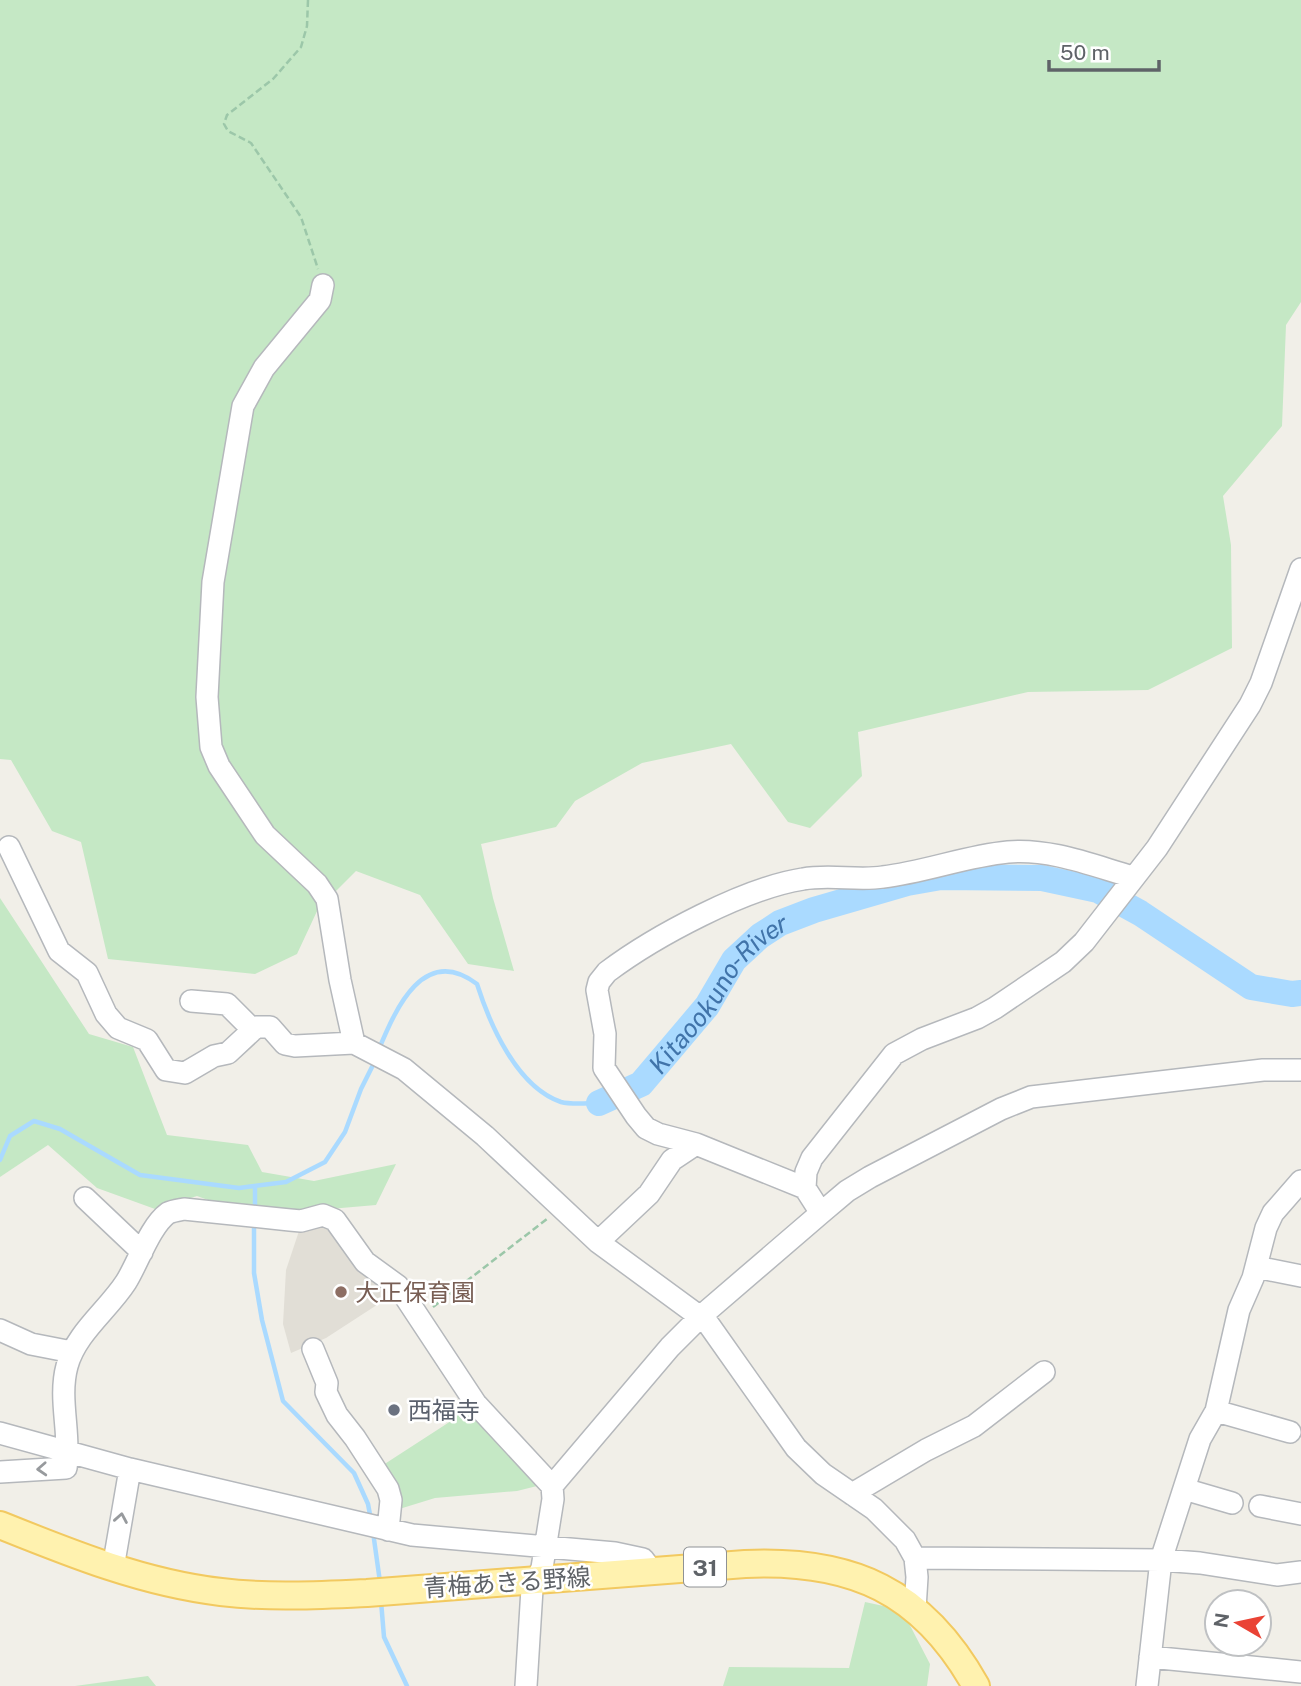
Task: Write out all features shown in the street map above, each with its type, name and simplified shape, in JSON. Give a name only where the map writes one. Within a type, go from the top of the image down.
[{"type":"main road","name":"青梅あきる野線","points":[[0,1525],[113,1568],[167,1583],[222,1593],[272,1596],[377,1592],[784,1563],[820,1567],[867,1581],[915,1609],[945,1639],[976,1686]]},
{"type":"street","points":[[323,285],[320,300],[264,368],[243,406],[213,582],[207,698],[211,747],[219,766],[265,835],[317,884],[327,899],[340,980],[361,1046]]},
{"type":"street","points":[[805,1188],[806,1172],[812,1158],[894,1054],[922,1039],[977,1018],[1003,1003],[1063,962],[1084,942],[1157,848],[1250,705],[1261,683],[1301,569]]},
{"type":"street","points":[[9,847],[59,951],[88,974],[106,1014],[118,1028],[147,1040],[166,1070],[185,1073],[214,1056],[228,1053],[256,1027],[270,1027],[285,1044],[295,1046],[361,1046],[404,1069],[485,1136],[598,1242],[707,1322],[796,1448],[823,1474],[874,1509],[905,1540],[915,1558],[915,1609]]},
{"type":"street","points":[[821,1213],[805,1188],[696,1144],[646,1128],[604,1068],[605,1034],[597,990],[599,982],[619,963],[678,929],[750,893],[806,878],[880,878],[1010,852],[1033,852],[1063,858],[1130,881]]},
{"type":"street","points":[[191,1001],[227,1004],[253,1030]]},
{"type":"street","points":[[526,1686],[532,1589],[542,1568],[552,1486],[670,1347],[847,1191],[1001,1109],[1031,1097],[1263,1070],[1301,1070]]},
{"type":"street","points":[[598,1242],[649,1194],[672,1160],[696,1144]]},
{"type":"street","points":[[1147,1686],[1161,1560],[1200,1439],[1216,1411],[1239,1310],[1256,1267],[1266,1228],[1273,1213],[1301,1181]]},
{"type":"street","points":[[85,1198],[142,1252]]},
{"type":"street","points":[[0,1472],[66,1468],[69,1450],[64,1395],[66,1369],[72,1352],[125,1283],[154,1230],[169,1213],[184,1209],[301,1221],[323,1215],[335,1220],[365,1262],[398,1286],[477,1404],[552,1486]]},
{"type":"street","points":[[1256,1267],[1301,1276]]},
{"type":"street","points":[[0,1330],[31,1344],[72,1352]]},
{"type":"street","points":[[313,1349],[327,1383],[326,1392],[337,1415],[388,1489],[391,1500],[388,1530]]},
{"type":"street","points":[[852,1494],[926,1450],[974,1426],[1044,1372]]},
{"type":"street","points":[[1216,1411],[1290,1432]]},
{"type":"street","points":[[0,1433],[130,1469],[388,1530],[433,1538],[546,1546],[632,1556],[643,1559],[652,1571]]},
{"type":"street","points":[[113,1568],[130,1469]]},
{"type":"street","points":[[1184,1489],[1232,1503]]},
{"type":"street","points":[[1270,1503],[1301,1514]]},
{"type":"street","points":[[915,1558],[1161,1560],[1200,1563],[1277,1576],[1301,1572]]},
{"type":"street","points":[[1150,1657],[1301,1672]]},
{"type":"path","points":[[308,0],[307,26],[301,47],[273,79],[227,115],[224,124],[228,131],[251,143],[301,217],[323,285]]},
{"type":"path","points":[[419,1317],[563,1207]]},
{"type":"shaded area","name":"大正保育園","points":[[331,1225],[401,1296],[383,1301],[326,1338],[291,1353],[283,1324],[286,1270],[300,1228]]},
{"type":"green space","points":[[0,0],[1301,0],[1301,302],[1286,325],[1282,426],[1223,496],[1231,545],[1232,648],[1148,690],[1028,692],[858,732],[862,776],[810,828],[788,822],[731,744],[642,763],[575,801],[556,827],[481,844],[514,971],[468,964],[420,895],[356,871],[318,909],[297,954],[255,974],[108,959],[81,842],[52,831],[11,760],[0,759]]},
{"type":"green space","points":[[0,898],[89,1034],[133,1047],[167,1135],[248,1145],[262,1172],[314,1181],[396,1164],[376,1205],[295,1212],[230,1208],[197,1196],[155,1209],[97,1188],[48,1145],[0,1177]]},
{"type":"green space","points":[[472,1405],[541,1485],[517,1491],[435,1498],[396,1510],[380,1467]]},
{"type":"green space","points":[[865,1602],[902,1610],[930,1664],[927,1686],[723,1686],[729,1667],[849,1668]]},
{"type":"green space","points":[[148,1676],[156,1686],[75,1686]]},
{"type":"waterway","name":"Kitaookuno-River","points":[[599,1103],[641,1084],[707,1006],[734,960],[760,936],[780,923],[814,910],[907,883],[941,877],[1042,878],[1098,890],[1140,913],[1251,987],[1301,993]]},
{"type":"waterway","name":"Kitaookuno-River","points":[[379,1049],[394,1016],[414,986],[427,976],[442,972],[458,974],[477,984],[489,1018],[507,1053],[531,1083],[561,1102],[599,1103]]},
{"type":"waterway","name":"Kitaookuno-River","points":[[0,1160],[10,1136],[34,1121],[60,1129],[140,1175],[239,1188],[286,1182],[325,1162],[345,1132],[375,1061]]},
{"type":"waterway","points":[[255,1186],[255,1209]]},
{"type":"waterway","points":[[254,1221],[254,1273],[262,1320],[283,1401],[354,1473],[368,1504],[371,1520]]},
{"type":"waterway","points":[[373,1532],[380,1582]]},
{"type":"waterway","points":[[381,1601],[384,1637],[407,1686]]},
{"type":"place","name":"大正保育園","points":[[341,1292]]},
{"type":"place","name":"西福寺","points":[[394,1410]]}]
